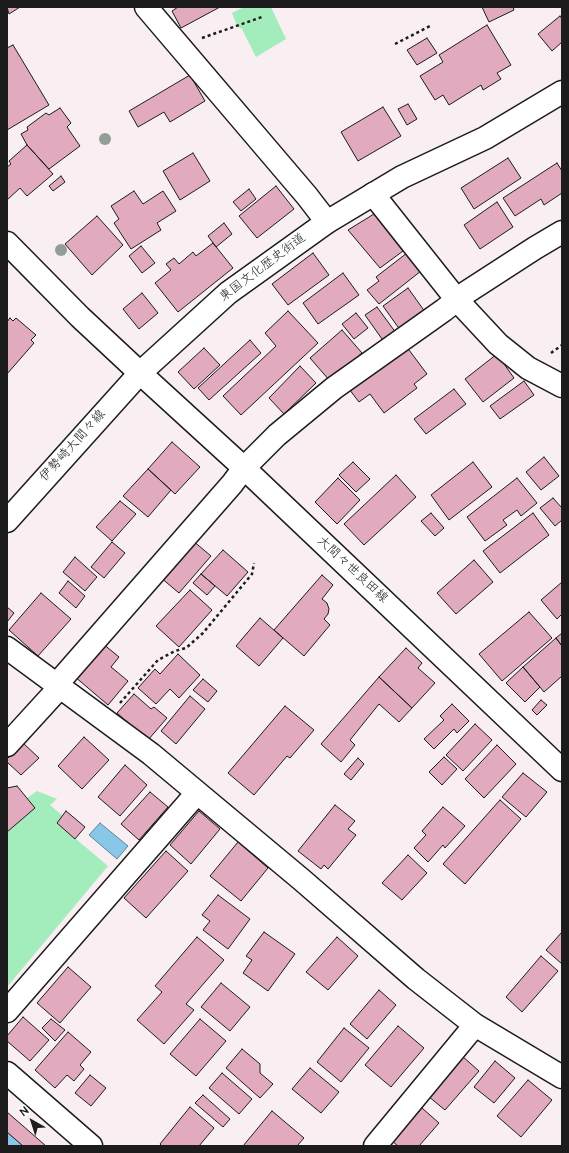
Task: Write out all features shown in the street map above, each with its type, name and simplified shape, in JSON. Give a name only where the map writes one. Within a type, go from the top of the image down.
[{"type":"main road","points":[[146,7],[307,196],[327,222]]},
{"type":"main road","name":"東国文化歴史街道","points":[[140,373],[228,293],[327,222],[402,177],[485,138],[562,92]]},
{"type":"main road","points":[[373,194],[457,300],[498,344],[514,358],[562,386]]},
{"type":"main road","points":[[7,745],[232,484],[244,468],[277,435],[334,388],[457,300],[502,268],[562,232]]},
{"type":"main road","points":[[7,243],[80,317],[140,373]]},
{"type":"main road","name":"大間々世良田線","points":[[140,373],[244,468],[562,770]]},
{"type":"main road","name":"伊勢崎大間々線","points":[[7,521],[140,373]]},
{"type":"main road","points":[[7,648],[151,754],[302,880],[416,979],[475,1025],[562,1077]]},
{"type":"main road","points":[[7,1012],[197,793]]},
{"type":"main road","points":[[375,1146],[475,1025]]},
{"type":"main road","points":[[7,1073],[91,1146]]},
{"type":"path","points":[[180,47],[190,42],[262,17]]},
{"type":"path","points":[[395,44],[432,26]]},
{"type":"path","points":[[105,719],[158,660],[175,651],[186,648],[203,633],[252,574],[254,563]]},
{"type":"green space","points":[[244,7],[271,7],[286,39],[256,57],[242,29],[237,26],[232,13]]},
{"type":"green space","points":[[37,791],[57,799],[50,805],[63,816],[57,823],[108,866],[7,987],[7,832],[34,808],[27,798]]},
{"type":"water","points":[[100,823],[128,846],[117,859],[89,835]]},
{"type":"water","points":[[7,1132],[23,1146],[7,1146]]},
{"type":"building","points":[[7,7],[20,7],[9,14]]},
{"type":"building","points":[[178,7],[220,7],[181,28],[172,11]]},
{"type":"building","points":[[482,7],[513,7],[514,10],[489,22]]},
{"type":"building","points":[[560,16],[562,19],[562,42],[552,51],[538,34]]},
{"type":"building","points":[[487,25],[511,65],[497,73],[501,79],[483,90],[481,85],[449,105],[443,95],[435,100],[420,76],[443,62],[439,55]]},
{"type":"building","points":[[427,38],[437,53],[417,65],[407,50]]},
{"type":"building","points":[[13,45],[49,105],[7,130],[7,48]]},
{"type":"building","points":[[190,75],[205,101],[170,122],[164,112],[138,127],[129,111]]},
{"type":"building","points":[[408,104],[417,119],[407,125],[398,109]]},
{"type":"building","points":[[383,107],[401,136],[358,161],[341,132]]},
{"type":"building","points":[[60,108],[71,123],[67,127],[80,146],[49,169],[27,145],[21,134],[28,130],[27,127],[46,113],[49,115]]},
{"type":"building","points":[[27,145],[53,174],[27,196],[20,188],[7,200],[7,167],[11,164],[9,161]]},
{"type":"building","points":[[193,153],[210,181],[180,200],[163,171]]},
{"type":"building","points":[[508,158],[521,178],[474,209],[461,188]]},
{"type":"building","points":[[557,163],[562,171],[562,193],[544,205],[541,199],[515,216],[503,198]]},
{"type":"building","points":[[61,176],[65,182],[53,191],[49,186]]},
{"type":"building","points":[[276,186],[294,209],[257,238],[239,216]]},
{"type":"building","points":[[249,189],[256,199],[241,211],[233,202]]},
{"type":"building","points":[[134,191],[143,204],[163,191],[176,211],[157,223],[161,230],[131,249],[114,223],[119,219],[111,206]]},
{"type":"building","points":[[497,202],[513,227],[480,249],[464,225]]},
{"type":"building","points":[[374,214],[403,251],[380,268],[348,230]]},
{"type":"building","points":[[97,216],[123,245],[92,275],[65,244]]},
{"type":"building","points":[[224,223],[232,234],[216,247],[208,236]]},
{"type":"building","points":[[213,243],[233,268],[178,312],[155,283],[171,270],[166,264],[174,258],[179,264],[193,252],[196,256]]},
{"type":"building","points":[[141,246],[155,263],[142,273],[129,256]]},
{"type":"building","points":[[313,253],[329,275],[288,305],[272,284]]},
{"type":"building","points":[[407,253],[421,271],[379,304],[367,290],[379,281],[376,277]]},
{"type":"building","points":[[343,273],[359,295],[318,324],[303,303]]},
{"type":"building","points":[[408,288],[428,316],[403,334],[383,306]]},
{"type":"building","points":[[142,293],[158,313],[139,329],[123,309]]},
{"type":"building","points":[[377,307],[399,337],[387,346],[365,315]]},
{"type":"building","points":[[288,311],[318,343],[241,415],[223,396],[276,346],[265,333]]},
{"type":"building","points":[[356,313],[368,328],[354,339],[342,324]]},
{"type":"building","points":[[10,318],[13,321],[16,318],[36,335],[31,340],[34,343],[7,374],[7,322]]},
{"type":"building","points":[[342,330],[362,353],[330,381],[310,358]]},
{"type":"building","points":[[250,340],[261,353],[209,400],[198,388]]},
{"type":"building","points":[[406,346],[427,374],[414,384],[417,388],[384,413],[370,394],[359,402],[349,389]]},
{"type":"building","points":[[204,348],[220,365],[194,389],[178,372]]},
{"type":"building","points":[[497,354],[514,378],[483,402],[465,379]]},
{"type":"building","points":[[300,366],[316,383],[284,414],[269,398]]},
{"type":"building","points":[[524,381],[534,395],[500,419],[490,406]]},
{"type":"building","points":[[454,389],[466,404],[426,434],[414,419]]},
{"type":"building","points":[[172,442],[200,467],[175,494],[148,469]]},
{"type":"building","points":[[544,457],[559,476],[541,490],[526,472]]},
{"type":"building","points":[[353,462],[370,479],[356,492],[339,475]]},
{"type":"building","points":[[473,462],[492,487],[449,520],[431,495]]},
{"type":"building","points":[[148,469],[171,490],[148,517],[123,496]]},
{"type":"building","points":[[396,475],[416,497],[364,545],[344,524]]},
{"type":"building","points":[[338,478],[360,500],[337,524],[315,502]]},
{"type":"building","points":[[517,478],[537,503],[521,516],[517,510],[503,520],[507,525],[485,541],[467,517]]},
{"type":"building","points":[[553,498],[562,508],[562,520],[555,526],[540,508]]},
{"type":"building","points":[[120,501],[136,514],[112,541],[96,527]]},
{"type":"building","points":[[431,513],[444,528],[435,536],[421,521]]},
{"type":"building","points":[[533,513],[549,535],[500,573],[483,551]]},
{"type":"building","points":[[192,540],[211,556],[179,593],[160,577]]},
{"type":"building","points":[[112,542],[125,553],[104,578],[91,567]]},
{"type":"building","points":[[223,550],[248,572],[227,596],[201,574]]},
{"type":"building","points":[[75,557],[97,577],[85,591],[63,572]]},
{"type":"building","points":[[474,560],[493,582],[456,614],[437,593]]},
{"type":"building","points":[[201,574],[215,586],[207,595],[193,583]]},
{"type":"building","points":[[322,575],[333,585],[322,599],[327,603],[329,609],[328,614],[324,619],[330,625],[304,656],[274,630]]},
{"type":"building","points":[[68,581],[85,596],[76,608],[59,593]]},
{"type":"building","points":[[562,582],[562,614],[557,619],[541,600]]},
{"type":"building","points":[[190,590],[212,610],[179,647],[156,626]]},
{"type":"building","points":[[41,593],[71,619],[38,656],[9,630]]},
{"type":"building","points":[[7,607],[14,613],[7,622]]},
{"type":"building","points":[[529,612],[552,638],[502,681],[479,654]]},
{"type":"building","points":[[260,618],[283,638],[259,666],[236,646]]},
{"type":"building","points":[[562,633],[562,646],[556,638]]},
{"type":"building","points":[[556,638],[562,646],[562,676],[544,692],[523,667]]},
{"type":"building","points":[[102,643],[119,657],[111,667],[128,681],[108,705],[74,676]]},
{"type":"building","points":[[406,648],[422,663],[418,668],[435,683],[412,708],[379,677]]},
{"type":"building","points":[[178,654],[200,675],[179,698],[170,689],[156,704],[138,688],[155,669],[160,674]]},
{"type":"building","points":[[523,667],[540,687],[525,702],[506,683]]},
{"type":"building","points":[[379,677],[412,708],[399,722],[379,704],[350,740],[355,745],[341,762],[321,744]]},
{"type":"building","points":[[203,679],[217,691],[208,702],[193,690]]},
{"type":"building","points":[[134,694],[151,709],[154,707],[167,718],[148,740],[117,713]]},
{"type":"building","points":[[190,696],[205,709],[176,744],[161,731]]},
{"type":"building","points":[[541,700],[547,705],[537,715],[532,710]]},
{"type":"building","points":[[452,704],[469,721],[457,733],[454,729],[434,749],[424,739],[444,720],[440,716]]},
{"type":"building","points":[[285,706],[314,730],[290,758],[287,756],[254,795],[228,773]]},
{"type":"building","points":[[475,724],[492,740],[463,771],[446,755]]},
{"type":"building","points":[[84,737],[109,760],[82,789],[58,766]]},
{"type":"building","points":[[23,743],[39,758],[21,775],[7,762],[7,759]]},
{"type":"building","points":[[497,745],[516,764],[484,798],[465,779]]},
{"type":"building","points":[[444,757],[457,769],[442,785],[429,772]]},
{"type":"building","points":[[358,758],[364,764],[351,780],[344,774]]},
{"type":"building","points":[[125,765],[147,785],[120,816],[98,797]]},
{"type":"building","points":[[523,773],[547,792],[526,817],[502,797]]},
{"type":"building","points":[[17,786],[35,808],[7,832],[7,788]]},
{"type":"building","points":[[150,792],[168,807],[139,840],[121,824]]},
{"type":"building","points":[[500,800],[521,819],[465,884],[443,864]]},
{"type":"building","points":[[335,805],[355,821],[348,829],[356,835],[328,869],[324,865],[321,869],[298,851]]},
{"type":"building","points":[[443,807],[465,826],[445,848],[443,845],[428,862],[414,848],[426,835],[422,831]]},
{"type":"building","points":[[66,811],[85,827],[75,839],[57,823]]},
{"type":"building","points":[[199,811],[220,829],[191,864],[170,845]]},
{"type":"building","points":[[238,842],[268,868],[241,901],[210,876]]},
{"type":"building","points":[[166,851],[188,871],[146,918],[124,898]]},
{"type":"building","points":[[408,855],[427,873],[402,900],[382,883]]},
{"type":"building","points":[[218,895],[250,919],[228,949],[203,930],[210,921],[202,915]]},
{"type":"building","points":[[264,932],[295,954],[268,991],[243,973],[252,960],[246,956]]},
{"type":"building","points":[[562,932],[562,964],[546,950]]},
{"type":"building","points":[[197,937],[224,960],[186,1004],[194,1010],[164,1044],[137,1020],[162,992],[155,986]]},
{"type":"building","points":[[337,937],[358,956],[328,990],[306,972]]},
{"type":"building","points":[[541,956],[558,971],[522,1012],[506,997]]},
{"type":"building","points":[[68,967],[91,987],[60,1023],[37,1003]]},
{"type":"building","points":[[221,983],[250,1007],[230,1031],[201,1007]]},
{"type":"building","points":[[379,990],[396,1005],[367,1039],[350,1024]]},
{"type":"building","points":[[23,1017],[49,1040],[30,1061],[7,1041],[7,1036]]},
{"type":"building","points":[[51,1019],[65,1030],[55,1041],[42,1028]]},
{"type":"building","points":[[200,1019],[226,1041],[196,1076],[170,1054]]},
{"type":"building","points":[[398,1026],[424,1048],[391,1087],[365,1065]]},
{"type":"building","points":[[344,1028],[369,1048],[341,1082],[317,1062]]},
{"type":"building","points":[[68,1032],[91,1052],[80,1065],[84,1069],[74,1081],[67,1075],[55,1088],[35,1070]]},
{"type":"building","points":[[242,1049],[260,1064],[260,1073],[273,1084],[260,1098],[226,1068]]},
{"type":"building","points":[[462,1056],[479,1071],[445,1110],[428,1096]]},
{"type":"building","points":[[495,1061],[515,1078],[494,1103],[474,1087]]},
{"type":"building","points":[[310,1068],[339,1092],[321,1113],[292,1089]]},
{"type":"building","points":[[222,1073],[252,1099],[239,1114],[209,1088]]},
{"type":"building","points":[[90,1075],[106,1088],[91,1106],[75,1093]]},
{"type":"building","points":[[528,1080],[552,1100],[521,1137],[497,1116]]},
{"type":"building","points":[[203,1095],[230,1119],[223,1127],[195,1103]]},
{"type":"building","points":[[190,1107],[214,1128],[199,1146],[162,1146],[160,1144]]},
{"type":"building","points":[[422,1108],[439,1123],[419,1146],[398,1146],[392,1141]]},
{"type":"building","points":[[272,1111],[304,1138],[297,1146],[243,1146]]},
{"type":"building","points":[[7,1112],[46,1146],[23,1146],[7,1132]]}]
